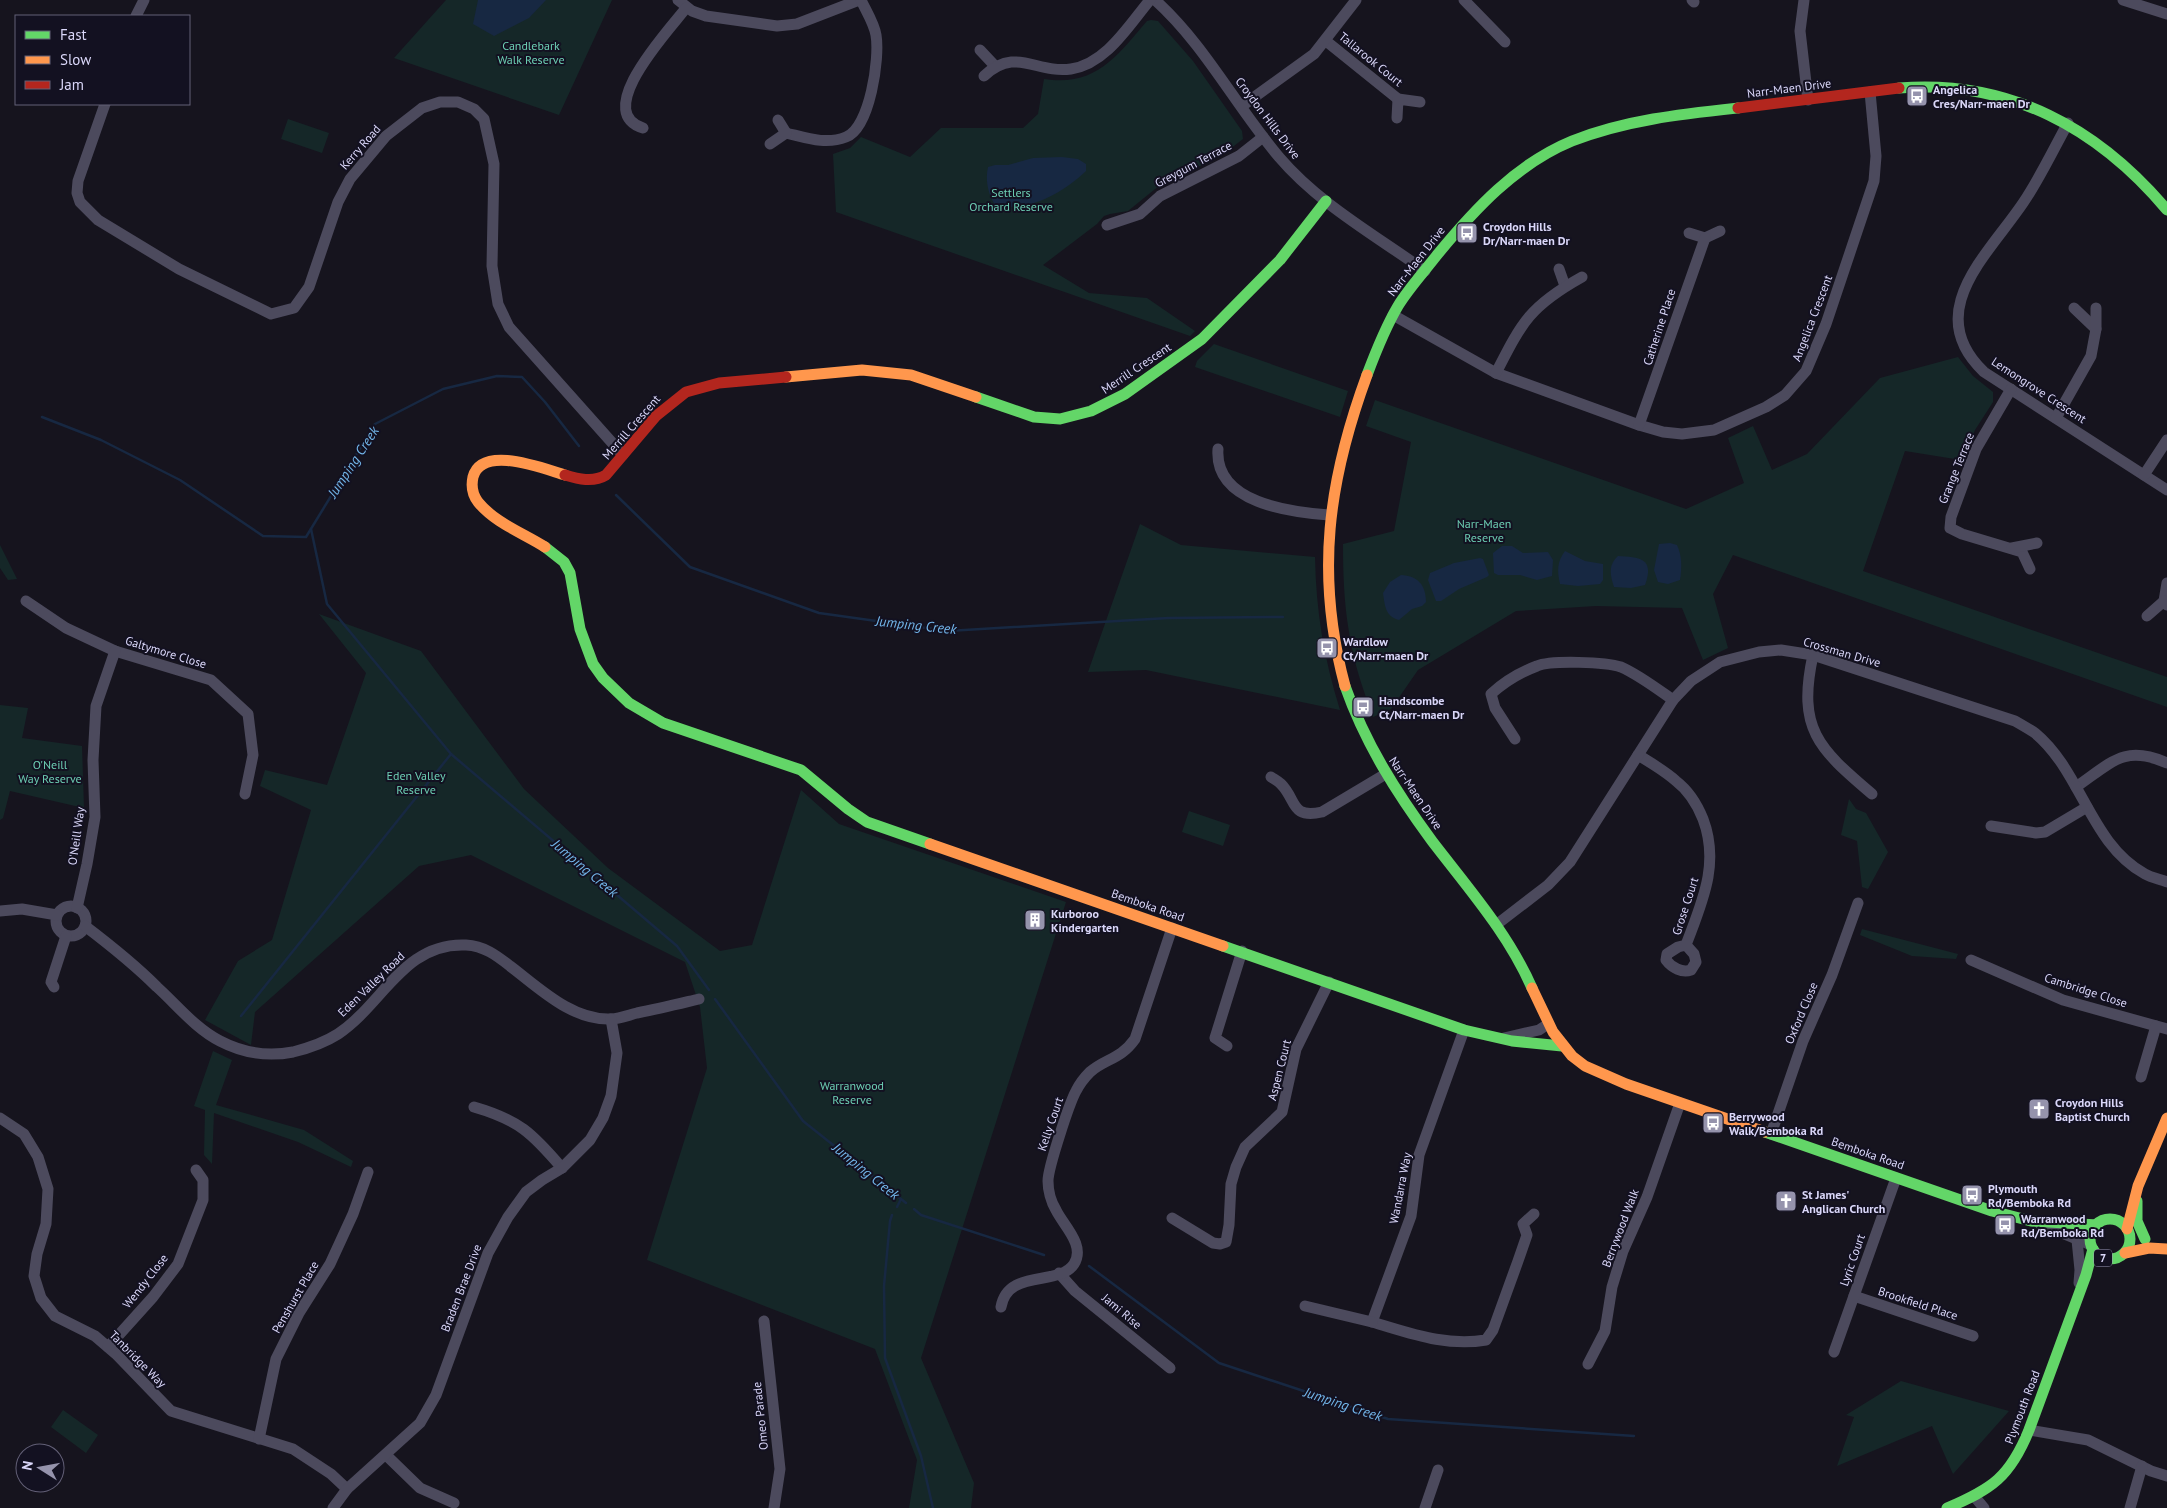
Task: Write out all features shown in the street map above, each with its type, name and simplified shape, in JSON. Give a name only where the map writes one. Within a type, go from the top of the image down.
[{"type":"street","points":[[136,15],[144,0]]},
{"type":"street","points":[[643,128],[634,125],[626,116],[625,108],[629,88],[682,4],[706,16],[770,25],[787,25],[797,24],[860,0],[876,32],[877,57],[873,85],[860,124],[849,137],[827,142],[786,133],[778,120]]},
{"type":"street","points":[[984,76],[995,66],[1020,62],[1061,69],[1070,69],[1082,65],[1105,52],[1150,0]]},
{"type":"street","name":"Croydon Hills Drive","points":[[1154,0],[1192,38],[1264,137],[1292,172],[1326,202],[1424,271]]},
{"type":"street","points":[[1242,106],[1314,54],[1356,0]]},
{"type":"street","points":[[1464,0],[1506,42]]},
{"type":"street","points":[[1804,0],[1800,31],[1808,100]]},
{"type":"street","points":[[2123,0],[2167,14]]},
{"type":"street","name":"Tallarook Court","points":[[1326,40],[1398,99],[1420,102]]},
{"type":"street","points":[[980,50],[995,66]]},
{"type":"street","name":"Narr-Maen Drive","points":[[1548,1024],[1527,976],[1496,925],[1419,825],[1384,775],[1362,729],[1345,686],[1337,654],[1328,593],[1327,550],[1334,485],[1346,435],[1374,354],[1393,315],[1424,271],[1482,203],[1498,188],[1533,162],[1571,142],[1604,129],[1640,121],[1918,87],[1971,91],[2029,106],[2068,123],[2115,156],[2165,204]]},
{"type":"street","name":"Angelica Crescent","points":[[1393,315],[1496,373],[1663,432],[1682,434],[1714,430],[1766,407],[1785,395],[1806,371],[1826,324],[1874,181],[1876,156],[1870,92]]},
{"type":"street","name":"Tallarook Court","points":[[1397,118],[1398,99]]},
{"type":"street","name":"Kerry Road","points":[[105,105],[78,180],[77,193],[80,202],[98,220],[179,268],[271,314],[294,308],[309,286],[342,195],[350,179],[386,136],[422,108],[440,102],[458,102],[474,109],[484,119],[494,164],[492,266],[498,304],[509,327],[623,455]]},
{"type":"street","name":"Lemongrove Crescent","points":[[2068,123],[2022,204],[1977,264],[1964,288],[1959,303],[1959,330],[1971,357],[1984,372],[2167,490]]},
{"type":"street","points":[[770,144],[786,133]]},
{"type":"street","name":"Greygum Terrace","points":[[1107,225],[1140,214],[1160,196],[1239,156],[1264,137]]},
{"type":"street","name":"Merrill Crescent","points":[[801,770],[663,723],[624,702],[605,683],[587,653],[578,626],[571,578],[564,562],[546,547],[487,512],[478,504],[472,494],[471,483],[475,472],[483,464],[491,460],[509,461],[586,480],[600,479],[607,475],[670,402],[685,393],[719,383],[768,378],[862,370],[893,372],[933,382],[1034,417],[1060,419],[1091,411],[1125,394],[1202,339],[1280,260],[1326,202]]},
{"type":"street","points":[[1689,232],[1705,238],[1720,231]]},
{"type":"street","name":"Catherine Place","points":[[1639,425],[1705,238]]},
{"type":"street","points":[[1559,269],[1565,286]]},
{"type":"street","points":[[1496,373],[1527,318],[1538,305],[1565,286],[1582,277]]},
{"type":"street","points":[[2074,308],[2096,328]]},
{"type":"street","points":[[2056,418],[2091,356],[2096,328],[2096,308]]},
{"type":"street","name":"Grange Terrace","points":[[2011,389],[1976,449],[1951,517],[1950,528],[1962,534],[2012,548],[2037,543]]},
{"type":"street","points":[[2144,475],[2167,440]]},
{"type":"street","points":[[1218,449],[1218,464],[1222,475],[1230,485],[1247,495],[1281,509],[1330,514]]},
{"type":"street","points":[[2012,548],[2022,552],[2030,569]]},
{"type":"street","points":[[2147,616],[2166,603],[2167,583]]},
{"type":"street","name":"Galtymore Close","points":[[26,601],[66,628],[115,651],[211,680],[248,714],[253,755],[245,794]]},
{"type":"street","name":"Crossman Drive","points":[[1496,925],[1548,885],[1570,862],[1673,700],[1691,681],[1720,662],[1759,652],[1782,650],[1813,655],[2016,721],[2035,733],[2054,754],[2103,833],[2124,858],[2146,874],[2167,882]]},
{"type":"street","name":"O'Neill Way","points":[[77,908],[88,864],[95,817],[93,760],[96,706],[115,651]]},
{"type":"street","points":[[1813,655],[1807,682],[1806,700],[1816,737],[1837,764],[1872,794]]},
{"type":"street","points":[[1515,739],[1495,708],[1491,694],[1498,687],[1537,666],[1554,663],[1607,663],[1630,672],[1673,700]]},
{"type":"street","points":[[2076,787],[2120,757],[2137,754],[2167,763]]},
{"type":"street","name":"Grose Court","points":[[1638,755],[1677,781],[1690,795],[1700,812],[1709,835],[1711,861],[1706,888],[1686,945]]},
{"type":"street","name":"Bemboka Road","points":[[801,770],[848,809],[867,822],[1242,951],[1464,1030],[1500,1040],[1532,1045],[1562,1046]]},
{"type":"street","points":[[1271,777],[1281,784],[1292,803],[1300,812],[1311,815],[1322,812],[1384,775]]},
{"type":"street","points":[[1991,826],[2036,833],[2045,832],[2087,807]]},
{"type":"street","name":"Oxford Close","points":[[1771,1134],[1803,1041],[1832,975],[1858,903]]},
{"type":"street","points":[[77,908],[68,906],[57,915],[56,925],[58,930],[66,936],[75,936],[85,926]]},
{"type":"street","name":"Eden Valley Road","points":[[77,908],[84,913],[85,926],[113,947],[210,1036],[234,1048],[251,1053],[284,1053],[322,1043],[351,1023],[408,964],[427,952],[442,946],[479,946],[491,952],[553,998],[578,1013],[593,1018],[611,1019],[699,999]]},
{"type":"street","points":[[0,911],[22,909],[57,915]]},
{"type":"street","name":"Kelly Court","points":[[1001,1307],[1003,1296],[1012,1287],[1066,1272],[1075,1264],[1077,1252],[1074,1239],[1056,1210],[1049,1192],[1048,1180],[1052,1161],[1076,1090],[1090,1072],[1127,1051],[1135,1039],[1172,928]]},
{"type":"street","points":[[50,984],[66,936]]},
{"type":"street","points":[[1227,1046],[1215,1038],[1242,951]]},
{"type":"street","name":"Cambridge Close","points":[[1971,960],[2062,1000],[2161,1028]]},
{"type":"street","name":"Aspen Court","points":[[1172,1218],[1212,1243],[1220,1244],[1226,1242],[1229,1225],[1231,1184],[1236,1167],[1246,1147],[1282,1112],[1296,1049],[1329,982]]},
{"type":"street","name":"Braden Brae Drive","points":[[333,1508],[347,1488],[420,1423],[436,1395],[488,1253],[508,1217],[526,1192],[562,1168],[590,1140],[611,1096],[617,1052],[611,1019]]},
{"type":"street","name":"Bemboka Road","points":[[1500,1040],[1539,1030],[1548,1024],[1562,1046],[1574,1058],[1593,1071],[1992,1211],[2031,1221],[2092,1247]]},
{"type":"street","points":[[2141,1078],[2161,1028]]},
{"type":"street","name":"Wandarra Way","points":[[1372,1322],[1411,1216],[1419,1155],[1464,1030]]},
{"type":"street","name":"Berrywood Walk","points":[[1588,1364],[1605,1331],[1612,1287],[1623,1252],[1647,1197],[1680,1102]]},
{"type":"street","points":[[474,1107],[504,1117],[521,1126],[536,1137],[562,1168]]},
{"type":"street","name":"Tanbridge Way","points":[[0,1118],[24,1134],[38,1157],[48,1189],[46,1224],[37,1254],[34,1276],[41,1298],[55,1316],[95,1336],[171,1412],[293,1449],[331,1474],[347,1488]]},
{"type":"street","name":"7","points":[[2138,1184],[2120,1208],[2102,1222],[2091,1234],[2092,1247],[2103,1266],[2125,1253],[2130,1243],[2128,1230],[2130,1209],[2138,1184],[2167,1118]]},
{"type":"street","name":"Wendy Close","points":[[108,1347],[178,1264],[203,1200],[203,1180],[196,1170]]},
{"type":"street","name":"Penshurst Place","points":[[259,1439],[276,1359],[299,1313],[330,1264],[353,1214],[368,1172]]},
{"type":"street","name":"Lyric Court","points":[[1834,1352],[1896,1178]]},
{"type":"street","points":[[2138,1184],[2137,1221],[2145,1239]]},
{"type":"street","points":[[1305,1306],[1440,1341],[1473,1342],[1486,1340],[1493,1330],[1527,1235],[1523,1224],[1534,1214]]},
{"type":"street","name":"Bemboka Road","points":[[2031,1221],[2102,1222]]},
{"type":"street","points":[[2102,1222],[2118,1221],[2128,1230],[2167,1248]]},
{"type":"street","points":[[2077,1240],[2080,1270],[2078,1297]]},
{"type":"street","name":"Plymouth Road","points":[[1974,1496],[1993,1484],[2007,1471],[2029,1430],[2090,1268],[2092,1247]]},
{"type":"street","points":[[2125,1253],[2149,1248],[2167,1248]]},
{"type":"street","name":"Plymouth Road","points":[[2078,1297],[2103,1266]]},
{"type":"street","name":"Jami Rise","points":[[1059,1273],[1074,1291],[1170,1368]]},
{"type":"street","name":"Brookfield Place","points":[[1854,1296],[1972,1336]]},
{"type":"street","name":"Omeo Parade","points":[[764,1321],[780,1469],[774,1508]]},
{"type":"street","points":[[2029,1430],[2088,1440],[2167,1476]]},
{"type":"street","points":[[386,1455],[420,1488],[454,1503]]},
{"type":"street","points":[[2130,1508],[2142,1466]]},
{"type":"street","points":[[1426,1508],[1438,1470]]},
{"type":"street","points":[[1974,1496],[1984,1508]]},
{"type":"street","name":"7","points":[[1947,1508],[1974,1496]]},
{"type":"green space","name":"Candlebark Walk Reserve","points":[[446,0],[612,0],[559,115],[394,58]]},
{"type":"green space","name":"Settlers Orchard Reserve","points":[[1147,21],[1158,21],[1193,61],[1242,131],[1243,139],[1221,156],[1160,185],[1128,211],[1104,216],[1097,224],[1043,265],[1089,293],[1147,298],[1195,331],[1190,336],[836,212],[833,154],[850,148],[861,137],[910,157],[941,128],[1023,128],[1038,114],[1044,79],[1062,80],[1078,78],[1092,73],[1115,57]]},
{"type":"green space","points":[[288,119],[329,133],[322,153],[281,139]]},
{"type":"green space","points":[[1214,344],[1348,391],[1340,417],[1195,367],[1197,361]]},
{"type":"green space","name":"Narr-Maen Reserve","points":[[1958,357],[1973,376],[1993,392],[1993,402],[1975,430],[1961,460],[1905,451],[1863,571],[2167,677],[2167,707],[1733,555],[1713,594],[1728,648],[1703,660],[1682,608],[1596,606],[1516,611],[1418,670],[1391,709],[1373,717],[1353,654],[1347,621],[1343,544],[1394,531],[1411,442],[1366,426],[1375,400],[1686,509],[1744,483],[1728,438],[1753,426],[1772,470],[1807,454],[1880,378]]},
{"type":"green space","points":[[1140,524],[1181,545],[1315,557],[1317,597],[1322,635],[1329,672],[1340,710],[1146,670],[1088,672]]},
{"type":"green space","points":[[0,545],[17,579],[8,580],[0,568]]},
{"type":"green space","name":"Warranwood Reserve","points":[[319,614],[421,651],[524,789],[608,868],[720,951],[752,945],[801,790],[839,824],[1066,902],[921,1358],[974,1483],[971,1508],[909,1508],[917,1460],[875,1349],[647,1260],[707,1068],[700,1007],[685,962],[471,855],[419,866],[255,1012],[251,1045],[205,1020],[238,961],[272,940],[311,810],[260,786],[265,770],[327,785],[366,673]]},
{"type":"green space","name":"O'Neill Way Reserve","points":[[0,705],[28,708],[22,738],[82,746],[84,808],[10,791],[3,818],[0,820]]},
{"type":"green space","points":[[1849,799],[1856,809],[1866,813],[1888,852],[1868,889],[1862,887],[1857,841],[1841,835]]},
{"type":"green space","points":[[1189,811],[1230,825],[1223,846],[1182,832]]},
{"type":"green space","points":[[1862,929],[1958,954],[1956,959],[1912,956],[1860,935]]},
{"type":"green space","points":[[213,1051],[232,1060],[216,1105],[304,1130],[353,1161],[351,1167],[298,1142],[214,1113],[212,1164],[204,1155],[205,1110],[194,1106]]},
{"type":"green space","points":[[1901,1381],[2009,1411],[1953,1474],[1932,1426],[1837,1466],[1854,1417],[1846,1415]]},
{"type":"green space","points":[[63,1410],[98,1435],[86,1453],[51,1427]]},
{"type":"water","points":[[478,0],[546,0],[529,18],[494,36],[473,24]]},
{"type":"water","points":[[1062,157],[1078,159],[1086,164],[1086,171],[1056,194],[1032,204],[1007,207],[995,205],[988,187],[988,167],[1008,165],[1033,158]]},
{"type":"water","points":[[1670,543],[1677,545],[1679,549],[1681,571],[1680,580],[1668,584],[1658,582],[1654,570],[1659,544]]},
{"type":"water","points":[[1502,546],[1512,546],[1523,553],[1548,552],[1553,560],[1552,576],[1537,580],[1520,575],[1498,575],[1494,573],[1493,553]]},
{"type":"water","points":[[1565,551],[1585,561],[1603,564],[1603,580],[1600,584],[1578,586],[1560,584],[1558,566]]},
{"type":"water","points":[[1618,556],[1638,558],[1646,564],[1648,576],[1645,585],[1631,588],[1614,587],[1611,567]]},
{"type":"water","points":[[1483,559],[1489,575],[1487,577],[1459,589],[1441,601],[1436,601],[1428,580],[1430,573],[1454,563]]},
{"type":"water","points":[[1401,575],[1412,577],[1420,582],[1426,596],[1426,602],[1422,606],[1412,609],[1399,620],[1388,613],[1383,593],[1390,582]]},
{"type":"waterway","name":"Jumping Creek","points":[[42,417],[101,440],[180,480],[263,536],[306,537],[375,424],[443,389],[497,376],[522,377],[545,402],[579,446]]},
{"type":"waterway","name":"Jumping Creek","points":[[616,495],[690,567],[819,613],[948,631],[1168,618],[1283,617]]},
{"type":"waterway","name":"Jumping Creek","points":[[311,529],[327,604],[451,754],[677,946],[709,990]]},
{"type":"waterway","name":"Jumping Creek","points":[[241,1016],[451,754]]},
{"type":"waterway","name":"Jumping Creek","points":[[715,999],[803,1121],[906,1203]]},
{"type":"waterway","points":[[897,1207],[901,1199]]},
{"type":"waterway","name":"Jumping Creek","points":[[914,1209],[921,1215],[1044,1255]]},
{"type":"waterway","points":[[892,1215],[884,1286],[885,1358],[921,1456],[933,1508]]},
{"type":"waterway","name":"Jumping Creek","points":[[1089,1266],[1219,1363],[1388,1419],[1634,1436]]},
{"type":"traffic: fast","points":[[1899,88],[1939,87],[1978,92],[2014,101],[2048,115],[2081,133],[2111,155],[2140,181],[2167,210]]},
{"type":"traffic: fast","points":[[1367,375],[1389,323],[1412,286],[1481,205],[1514,175],[1532,162],[1572,141],[1612,128],[1675,116],[1738,108]]},
{"type":"traffic: fast","points":[[976,397],[1034,417],[1060,419],[1091,411],[1125,394],[1202,339],[1280,260],[1326,201]]},
{"type":"traffic: fast","points":[[545,547],[564,562],[570,573],[580,629],[593,664],[603,678],[629,703],[663,723],[801,770],[848,809],[867,822],[930,844]]},
{"type":"traffic: fast","points":[[1345,686],[1362,727],[1382,766],[1432,841],[1499,930],[1511,948],[1532,988]]},
{"type":"traffic: fast","points":[[1223,946],[1464,1030],[1512,1041],[1562,1046]]},
{"type":"traffic: fast","points":[[1765,1132],[1992,1211],[2031,1221],[2097,1225]]},
{"type":"traffic: fast","points":[[2137,1201],[2137,1221],[2145,1239]]},
{"type":"traffic: fast","points":[[2110,1219],[2124,1225],[2130,1239],[2124,1253],[2110,1259],[2096,1253],[2090,1239],[2096,1225],[2110,1219]]},
{"type":"traffic: fast","points":[[1947,1508],[1976,1494],[1998,1480],[2007,1470],[2022,1446],[2086,1275],[2093,1249]]},
{"type":"traffic: slow","points":[[786,377],[862,370],[911,375],[976,397]]},
{"type":"traffic: slow","points":[[1345,686],[1330,605],[1328,567],[1330,529],[1343,453],[1367,375]]},
{"type":"traffic: slow","points":[[545,547],[501,522],[485,509],[473,493],[473,477],[479,467],[488,462],[501,460],[529,464],[565,475]]},
{"type":"traffic: slow","points":[[930,844],[1223,946]]},
{"type":"traffic: slow","points":[[1532,988],[1553,1032],[1572,1056],[1585,1066],[1626,1084],[1765,1132]]},
{"type":"traffic: slow","points":[[2127,1229],[2138,1186],[2167,1118]]},
{"type":"traffic: slow","points":[[2125,1253],[2149,1248],[2167,1249]]},
{"type":"traffic: jam","points":[[1738,108],[1899,88]]},
{"type":"traffic: jam","points":[[565,475],[591,480],[606,475],[656,416],[686,392],[719,383],[786,377]]},
{"type":"place","name":"Angelica Cres/Narr-maen Dr","points":[[1917,96]]},
{"type":"place","name":"Croydon Hills Dr/Narr-maen Dr","points":[[1467,233]]},
{"type":"place","name":"Wardlow Ct/Narr-maen Dr","points":[[1327,648]]},
{"type":"place","name":"Handscombe Ct/Narr-maen Dr","points":[[1363,707]]},
{"type":"place","name":"Kurboroo Kindergarten","points":[[1035,920]]},
{"type":"place","name":"Croydon Hills Baptist Church","points":[[2039,1109]]},
{"type":"place","name":"Berrywood Walk/Bemboka Rd","points":[[1713,1123]]},
{"type":"place","name":"Plymouth Rd/Bemboka Rd","points":[[1972,1195]]},
{"type":"place","name":"St James' Anglican Church","points":[[1786,1201]]},
{"type":"place","name":"Warranwood Rd/Bemboka Rd","points":[[2005,1225]]},
{"type":"park label","name":"Eden Valley Reserve","points":[[416,782]]}]
